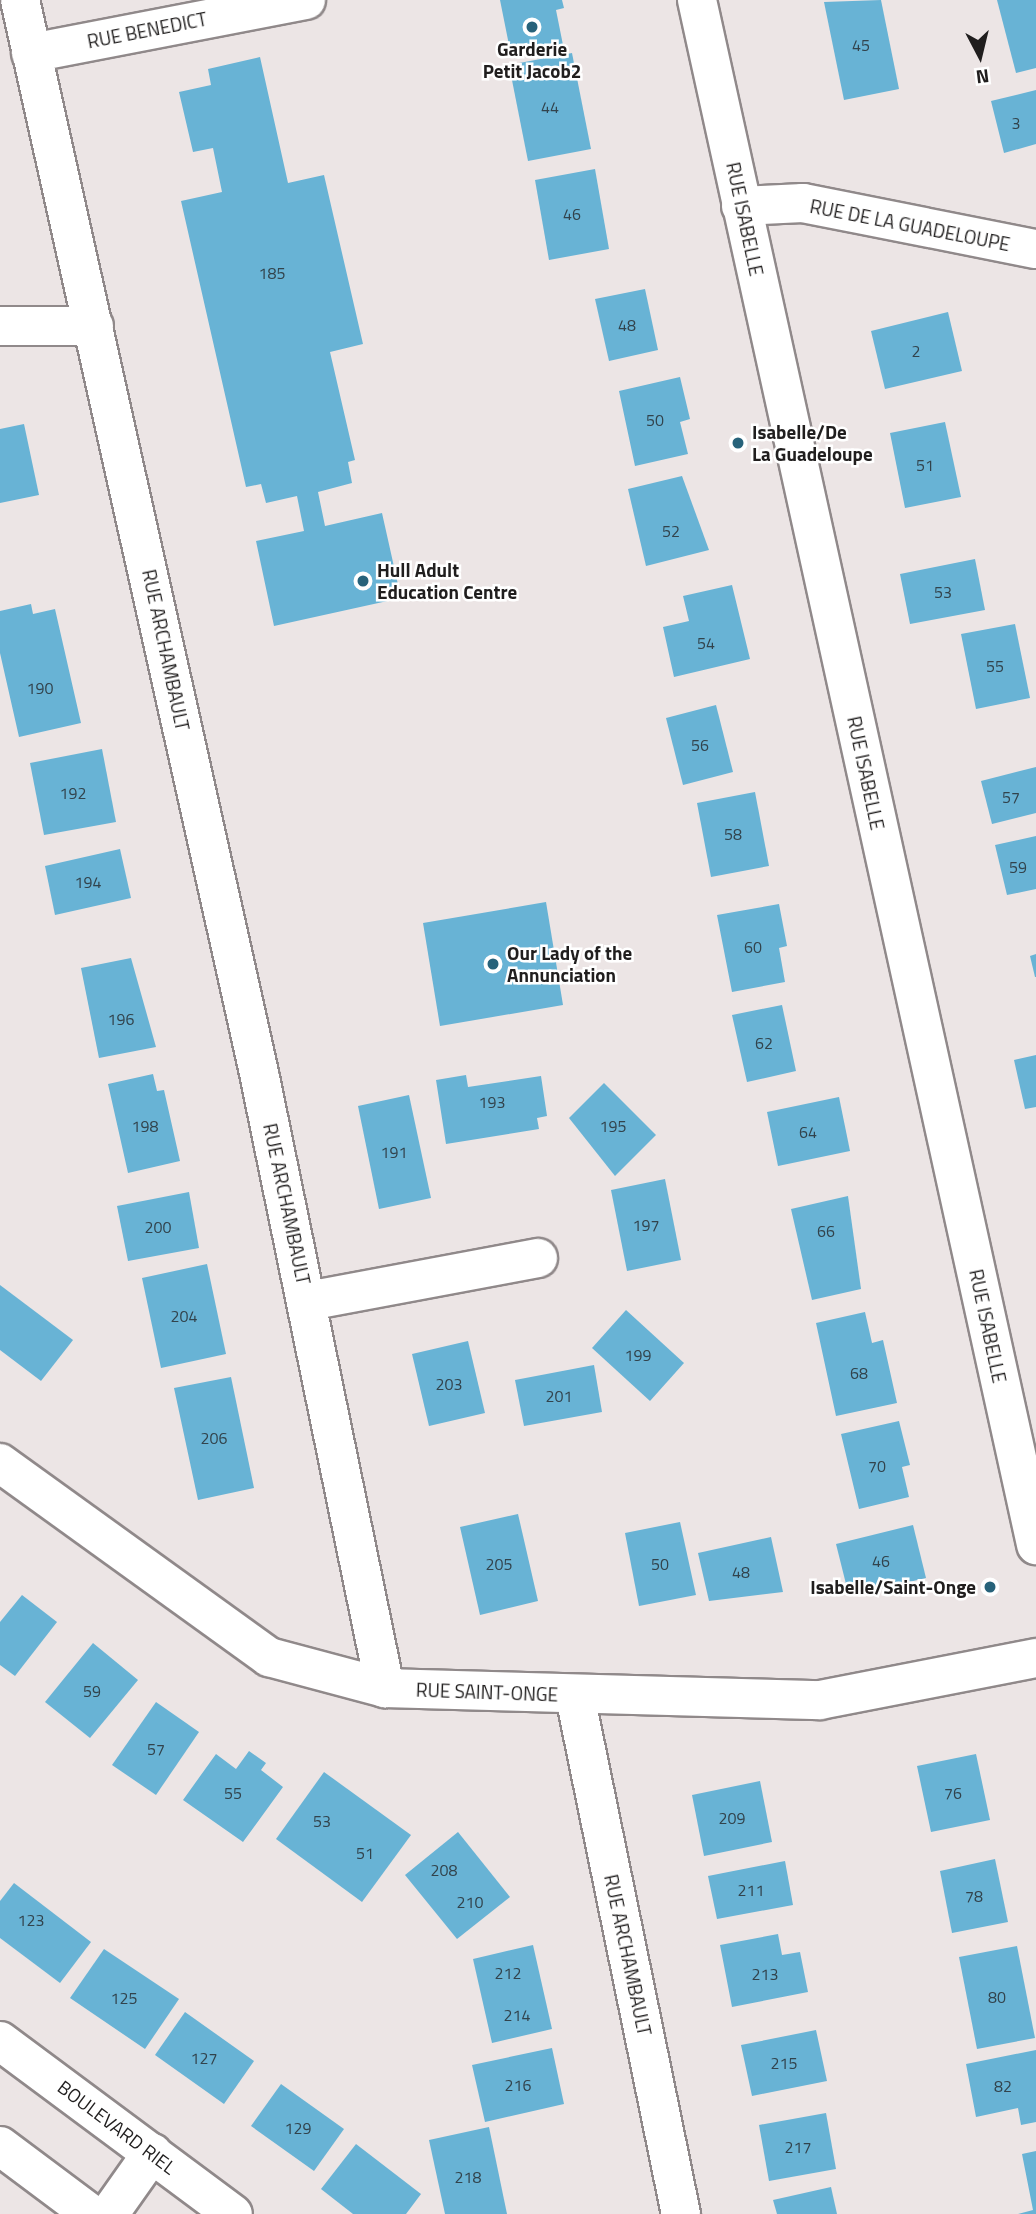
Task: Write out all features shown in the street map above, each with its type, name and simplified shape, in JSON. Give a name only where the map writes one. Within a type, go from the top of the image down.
[{"type":"street","name":"RUE ARCHAMBAULT","points":[[20,0],[308,1301],[385,1688]]},
{"type":"street","name":"RUE BENEDICT","points":[[30,53],[306,0]]},
{"type":"street","name":"RUE ISABELLE","points":[[697,0],[1036,1545]]},
{"type":"street","name":"RUE DE LA GUADELOUPE","points":[[741,206],[803,203],[1036,249]]},
{"type":"street","points":[[0,326],[94,326]]},
{"type":"street","name":"RUE ARCHAMBAULT","points":[[308,1301],[538,1258]]},
{"type":"street","name":"RUE SAINT-ONGE","points":[[0,1463],[269,1657],[385,1688],[575,1696],[820,1700],[1036,1658]]},
{"type":"street","name":"RUE ARCHAMBAULT","points":[[575,1696],[681,2214]]},
{"type":"street","name":"BOULEVARD RIEL","points":[[0,2041],[233,2214]]},
{"type":"street","points":[[0,2147],[91,2214]]},
{"type":"street","points":[[109,2214],[152,2153]]},
{"type":"building","name":"Garderie Petit Jacob2","points":[[500,0],[562,0],[564,8],[556,10],[563,45],[511,55]]},
{"type":"building","points":[[881,0],[899,89],[844,100],[824,2]]},
{"type":"building","points":[[997,0],[1036,0],[1036,68],[1016,73]]},
{"type":"building","points":[[572,53],[591,149],[528,161],[509,65]]},
{"type":"building","points":[[260,57],[288,183],[324,175],[363,344],[330,352],[355,460],[348,462],[352,483],[318,492],[325,526],[382,513],[401,598],[274,626],[256,541],[304,531],[297,496],[266,503],[261,484],[246,487],[181,201],[222,192],[213,148],[193,152],[179,92],[211,85],[208,69]]},
{"type":"building","points":[[1036,90],[1036,144],[1004,153],[991,101]]},
{"type":"building","points":[[595,169],[609,249],[549,260],[535,180]]},
{"type":"building","points":[[645,289],[658,350],[609,361],[595,299]]},
{"type":"building","points":[[948,312],[962,371],[885,389],[871,331]]},
{"type":"building","points":[[680,377],[690,419],[680,422],[688,454],[635,466],[619,391]]},
{"type":"building","points":[[945,422],[961,497],[905,508],[890,433]]},
{"type":"building","points":[[24,424],[39,495],[0,503],[0,429]]},
{"type":"building","points":[[682,476],[709,550],[646,566],[628,489]]},
{"type":"building","points":[[975,559],[985,610],[910,624],[900,574]]},
{"type":"building","points":[[732,585],[750,659],[674,677],[663,627],[689,621],[683,596]]},
{"type":"building","points":[[31,604],[33,614],[55,609],[81,723],[19,737],[0,653],[0,611]]},
{"type":"building","points":[[1015,624],[1030,698],[976,709],[961,634]]},
{"type":"building","points":[[716,705],[733,772],[683,785],[666,718]]},
{"type":"building","points":[[102,749],[116,822],[44,835],[30,763]]},
{"type":"building","points":[[1036,767],[1036,813],[992,824],[981,781]]},
{"type":"building","points":[[755,792],[769,866],[711,877],[697,803]]},
{"type":"building","points":[[1036,836],[1036,889],[1007,895],[995,845]]},
{"type":"building","points":[[120,849],[131,898],[55,915],[45,866]]},
{"type":"building","name":"Our Lady of the Annunciation","points":[[546,902],[563,1005],[440,1026],[423,923]]},
{"type":"building","points":[[779,904],[787,946],[779,948],[785,982],[732,992],[717,915]]},
{"type":"building","points":[[1036,954],[1036,977],[1035,977],[1030,956]]},
{"type":"building","points":[[131,958],[156,1047],[99,1058],[81,968]]},
{"type":"building","points":[[782,1005],[796,1071],[747,1082],[732,1015]]},
{"type":"building","points":[[1036,1055],[1036,1107],[1025,1109],[1014,1060]]},
{"type":"building","points":[[153,1074],[157,1091],[164,1090],[180,1161],[128,1173],[108,1084]]},
{"type":"building","points":[[466,1075],[468,1087],[541,1076],[547,1116],[537,1118],[539,1129],[446,1144],[436,1080]]},
{"type":"building","points":[[604,1083],[656,1135],[615,1176],[569,1118]]},
{"type":"building","points":[[409,1095],[431,1198],[379,1209],[358,1106]]},
{"type":"building","points":[[839,1097],[850,1151],[778,1166],[767,1112]]},
{"type":"building","points":[[665,1179],[681,1260],[627,1271],[611,1190]]},
{"type":"building","points":[[189,1192],[199,1248],[128,1261],[117,1206]]},
{"type":"building","points":[[848,1196],[861,1289],[812,1300],[791,1209]]},
{"type":"building","points":[[207,1264],[226,1354],[161,1368],[142,1278]]},
{"type":"building","points":[[0,1285],[73,1340],[41,1381],[0,1350]]},
{"type":"building","points":[[626,1310],[684,1363],[650,1401],[592,1348]]},
{"type":"building","points":[[865,1312],[872,1343],[883,1340],[897,1403],[836,1416],[816,1323]]},
{"type":"building","points":[[468,1341],[485,1413],[429,1426],[412,1354]]},
{"type":"building","points":[[594,1365],[602,1412],[524,1426],[515,1380]]},
{"type":"building","points":[[231,1377],[254,1488],[198,1500],[174,1388]]},
{"type":"building","points":[[899,1421],[910,1465],[902,1467],[909,1497],[859,1509],[841,1434]]},
{"type":"building","points":[[518,1514],[538,1601],[480,1615],[460,1527]]},
{"type":"building","points":[[680,1522],[696,1595],[639,1606],[625,1533]]},
{"type":"building","points":[[913,1525],[926,1578],[849,1596],[836,1544]]},
{"type":"building","points":[[771,1537],[783,1592],[709,1601],[698,1553]]},
{"type":"building","points":[[22,1595],[57,1622],[15,1676],[0,1665],[0,1622]]},
{"type":"building","points":[[93,1643],[138,1680],[90,1738],[45,1702]]},
{"type":"building","points":[[156,1702],[199,1732],[156,1795],[112,1765]]},
{"type":"building","points":[[249,1751],[266,1763],[261,1770],[283,1787],[243,1842],[183,1800],[216,1754],[236,1769]]},
{"type":"building","points":[[976,1754],[990,1820],[931,1832],[917,1766]]},
{"type":"building","points":[[324,1772],[411,1835],[362,1902],[276,1839]]},
{"type":"building","points":[[760,1781],[772,1842],[704,1856],[692,1795]]},
{"type":"building","points":[[458,1832],[510,1897],[457,1939],[405,1875]]},
{"type":"building","points":[[995,1859],[1008,1922],[952,1933],[940,1871]]},
{"type":"building","points":[[785,1861],[793,1905],[717,1919],[708,1876]]},
{"type":"building","points":[[14,1883],[91,1942],[60,1983],[0,1938],[0,1901]]},
{"type":"building","points":[[778,1934],[782,1955],[800,1952],[808,1992],[732,2007],[720,1945]]},
{"type":"building","points":[[533,1945],[552,2029],[492,2043],[473,1959]]},
{"type":"building","points":[[1017,1946],[1035,2038],[977,2049],[959,1957]]},
{"type":"building","points":[[104,1949],[179,1999],[145,2049],[70,1998]]},
{"type":"building","points":[[185,2012],[254,2061],[224,2104],[155,2055]]},
{"type":"building","points":[[816,2030],[827,2081],[752,2096],[741,2045]]},
{"type":"building","points":[[552,2048],[564,2104],[485,2122],[472,2065]]},
{"type":"building","points":[[1036,2050],[1036,2122],[1021,2125],[1018,2108],[976,2117],[966,2064]]},
{"type":"building","points":[[281,2084],[344,2129],[314,2171],[251,2126]]},
{"type":"building","points":[[826,2113],[836,2169],[769,2181],[759,2125]]},
{"type":"building","points":[[489,2127],[507,2214],[445,2214],[429,2140]]},
{"type":"building","points":[[356,2144],[421,2194],[406,2214],[353,2214],[321,2189]]},
{"type":"building","points":[[1036,2151],[1036,2214],[1018,2214],[1033,2210],[1022,2154]]},
{"type":"building","points":[[831,2187],[837,2214],[777,2214],[773,2200]]},
{"type":"place","name":"Garderie Petit Jacob2","points":[[532,27]]},
{"type":"place","name":"Isabelle/De La Guadeloupe","points":[[738,443]]},
{"type":"place","name":"Hull Adult Education Centre","points":[[363,581]]},
{"type":"place","name":"Our Lady of the Annunciation","points":[[493,964]]},
{"type":"place","name":"Isabelle/Saint-Onge","points":[[990,1587]]}]
